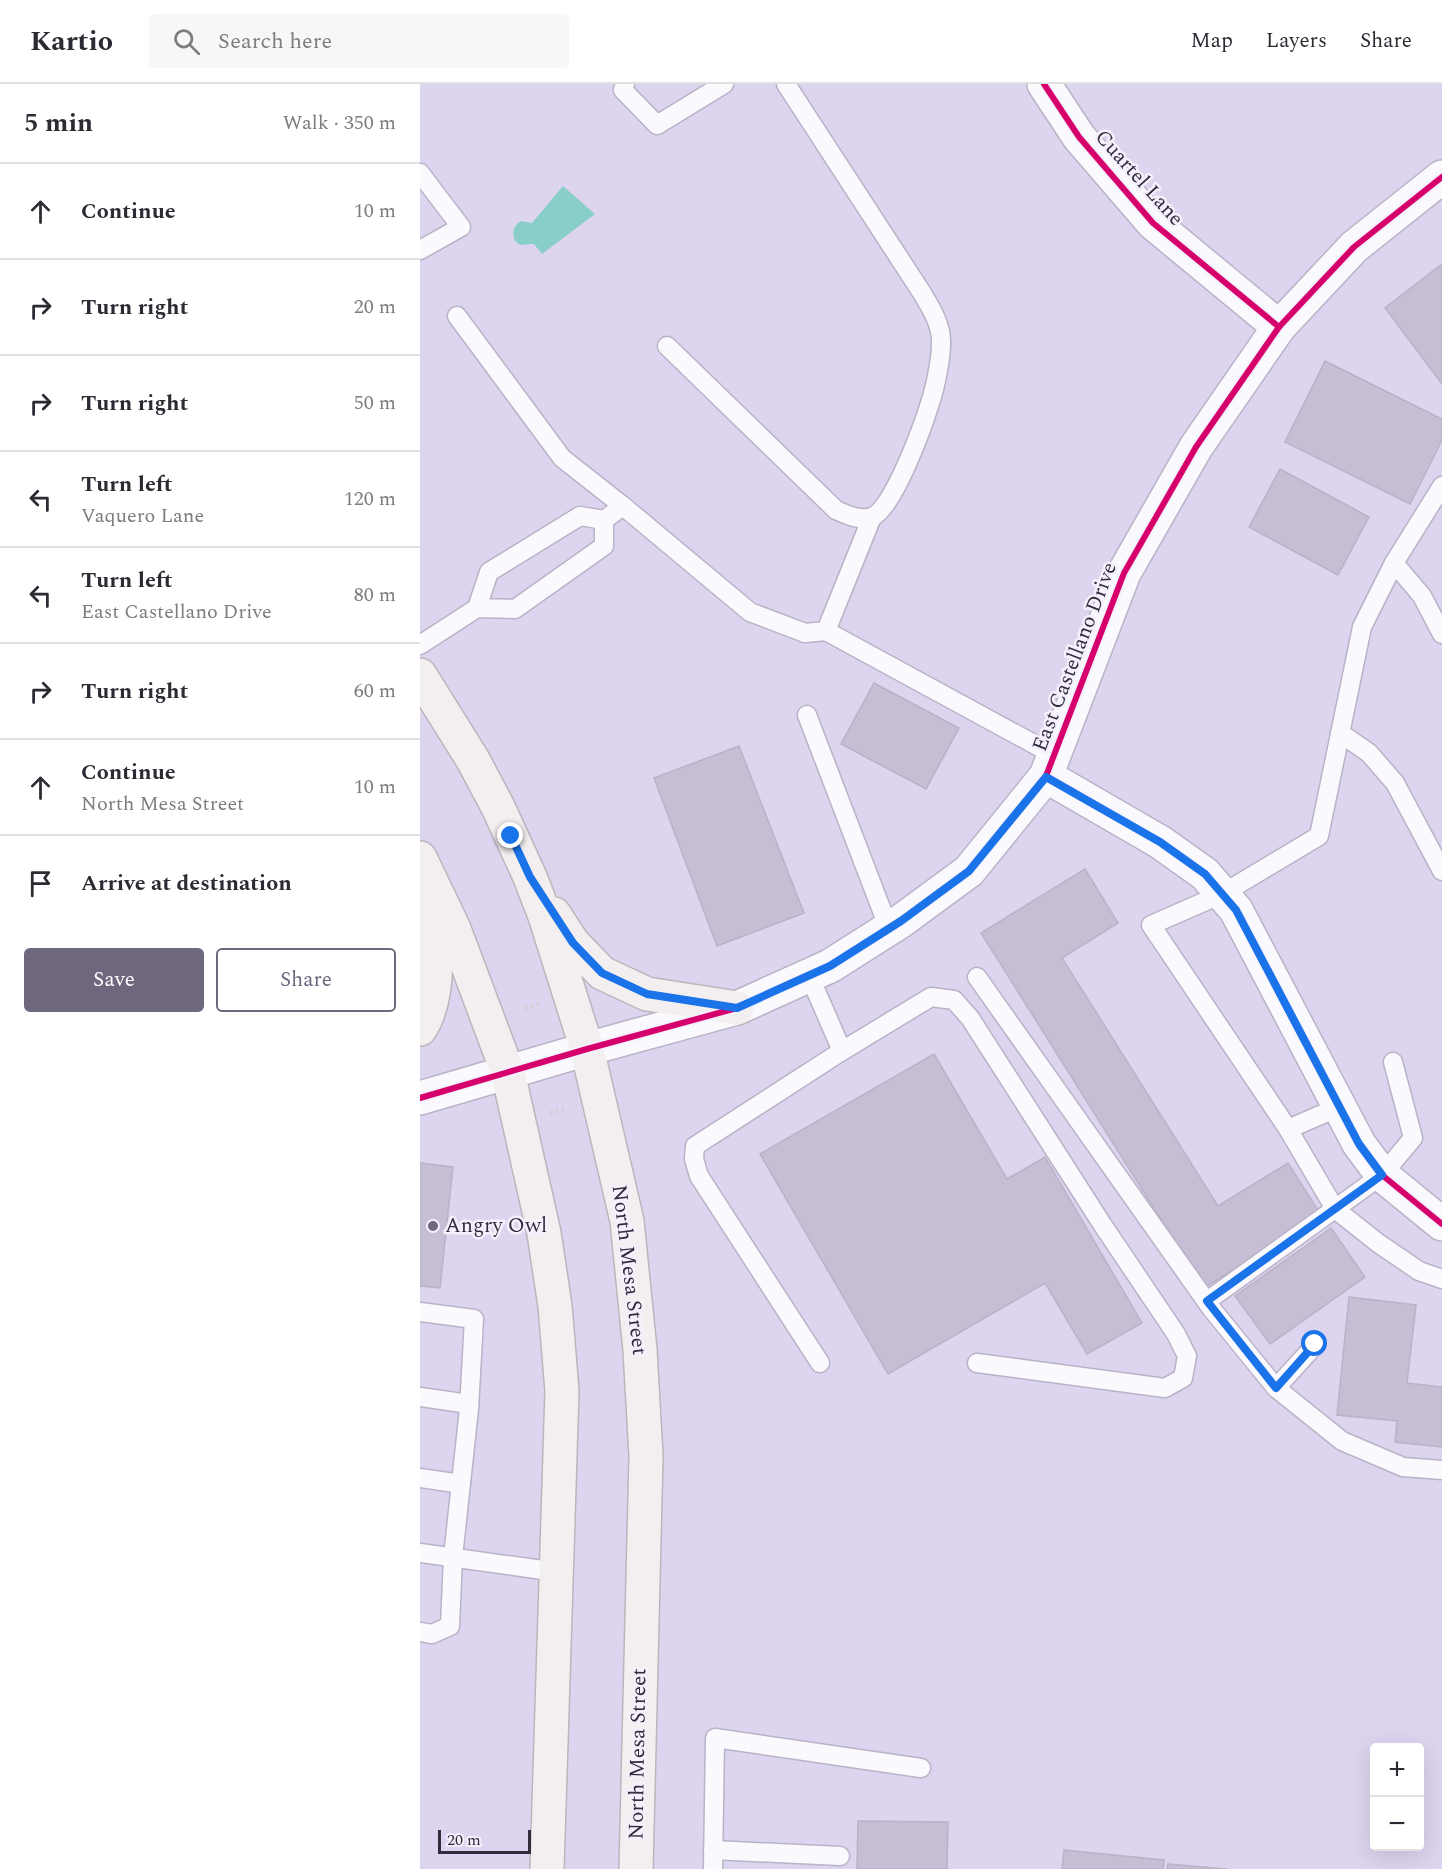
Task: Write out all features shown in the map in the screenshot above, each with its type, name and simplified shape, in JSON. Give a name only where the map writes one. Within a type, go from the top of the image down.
[{"type":"main road","name":"North Mesa Street","points":[[420,675],[478,769],[498,807],[545,916],[587,1049],[627,1221],[641,1362],[646,1456],[636,1869]]},
{"type":"main road","points":[[420,858],[454,929],[508,1073],[544,1233],[555,1306],[562,1391],[547,1869]]},
{"type":"main road","points":[[420,863],[432,915],[435,971],[431,1004],[420,1029]]},
{"type":"main road","points":[[530,877],[573,943],[602,973],[647,994],[737,1008]]},
{"type":"street","name":"Cuartel Lane","points":[[1044,84],[1080,137],[1153,223],[1279,327]]},
{"type":"street","name":"East Castellano Drive","points":[[420,1098],[737,1008],[830,966],[889,929],[969,871],[1050,766],[1124,573],[1196,447],[1279,327],[1354,247],[1437,190]]},
{"type":"street","points":[[1050,766],[1205,874],[1236,910],[1359,1144],[1382,1175],[1442,1224]]},
{"type":"lane","points":[[625,84],[623,90],[657,125],[724,84]]},
{"type":"lane","points":[[786,84],[922,292],[937,319],[942,343],[931,402],[900,481],[883,508],[872,517],[826,631]]},
{"type":"lane","points":[[420,173],[461,227],[420,250]]},
{"type":"lane","points":[[457,316],[562,458],[750,612],[805,633],[826,631],[1050,766]]},
{"type":"lane","points":[[667,346],[836,510],[855,518],[872,517]]},
{"type":"lane","points":[[1442,486],[1394,563],[1362,627],[1318,836],[1222,894],[1151,925],[1288,1129],[1335,1209],[1378,1243],[1419,1271],[1442,1279]]},
{"type":"lane","points":[[477,608],[489,572],[580,516],[604,520],[623,506]]},
{"type":"lane","points":[[420,645],[477,608],[515,609],[604,546],[604,520]]},
{"type":"lane","points":[[1394,563],[1422,596],[1442,634]]},
{"type":"lane","points":[[807,715],[889,929]]},
{"type":"lane","points":[[1340,734],[1369,753],[1395,783],[1442,871]]},
{"type":"lane","points":[[809,975],[842,1051]]},
{"type":"lane","points":[[977,977],[1207,1301],[1276,1388],[1342,1441],[1403,1467],[1442,1470]]},
{"type":"lane","points":[[820,1364],[699,1176],[694,1160],[695,1146],[842,1051],[931,998],[954,1000],[970,1018],[1102,1224],[1176,1334],[1187,1356],[1183,1378],[1165,1388],[977,1363]]},
{"type":"lane","points":[[1207,1301],[1382,1175],[1413,1138],[1393,1062]]},
{"type":"lane","points":[[1288,1129],[1339,1107]]},
{"type":"lane","points":[[420,1312],[474,1319],[469,1404],[453,1557],[450,1626],[432,1634],[420,1632]]},
{"type":"lane","points":[[1276,1388],[1315,1344]]},
{"type":"lane","points":[[420,1397],[469,1404]]},
{"type":"lane","points":[[420,1478],[461,1484]]},
{"type":"lane","points":[[420,1553],[557,1572]]},
{"type":"lane","points":[[713,1869],[715,1738],[921,1768]]},
{"type":"lane","points":[[714,1850],[840,1856]]},
{"type":"path","points":[[525,1008],[542,1003]]},
{"type":"path","points":[[544,1115],[564,1109]]},
{"type":"shaded area","points":[[563,186],[595,214],[542,254],[534,244],[520,245],[514,238],[513,232],[516,225],[521,221],[532,223]]},
{"type":"building","points":[[1442,264],[1442,384],[1385,308]]},
{"type":"building","points":[[1325,361],[1442,419],[1442,440],[1410,504],[1285,442]]},
{"type":"building","points":[[1280,469],[1369,517],[1338,575],[1249,527]]},
{"type":"building","points":[[874,683],[959,728],[926,789],[841,744]]},
{"type":"building","points":[[739,746],[804,913],[717,946],[654,778]]},
{"type":"building","points":[[1085,869],[1118,923],[1062,958],[1218,1206],[1288,1163],[1321,1215],[1204,1288],[981,933]]},
{"type":"building","points":[[934,1054],[1007,1179],[1045,1157],[1142,1323],[1087,1354],[1045,1283],[888,1374],[760,1154]]},
{"type":"building","name":"Angry Owl","points":[[420,1163],[453,1167],[440,1288],[420,1286]]},
{"type":"building","points":[[1331,1228],[1365,1277],[1270,1344],[1235,1296]]},
{"type":"building","points":[[1349,1297],[1416,1305],[1407,1383],[1442,1387],[1442,1447],[1395,1442],[1397,1421],[1337,1415]]},
{"type":"building","points":[[858,1821],[948,1822],[947,1869],[857,1869]]},
{"type":"building","points":[[1064,1850],[1164,1860],[1163,1869],[1062,1869]]},
{"type":"building","points":[[1168,1864],[1227,1869],[1167,1869]]},
{"type":"cycle path","points":[[1044,84],[1079,137],[1153,223],[1279,327]]},
{"type":"cycle path","points":[[420,1098],[737,1008],[830,966],[901,921],[969,871],[1046,776],[1124,573],[1196,447],[1279,327],[1354,247],[1442,177]]},
{"type":"cycle path","points":[[1046,776],[1160,842],[1205,874],[1236,910],[1359,1144],[1382,1175],[1442,1224]]},
{"type":"place","name":"Angry Owl","points":[[433,1226]]},
{"type":"route","points":[[511,836],[530,877],[573,943],[602,973],[647,994],[737,1008],[830,966],[901,921],[969,871],[1046,777],[1160,842],[1205,874],[1236,910],[1359,1144],[1382,1175],[1207,1301],[1276,1388],[1315,1344]]}]
